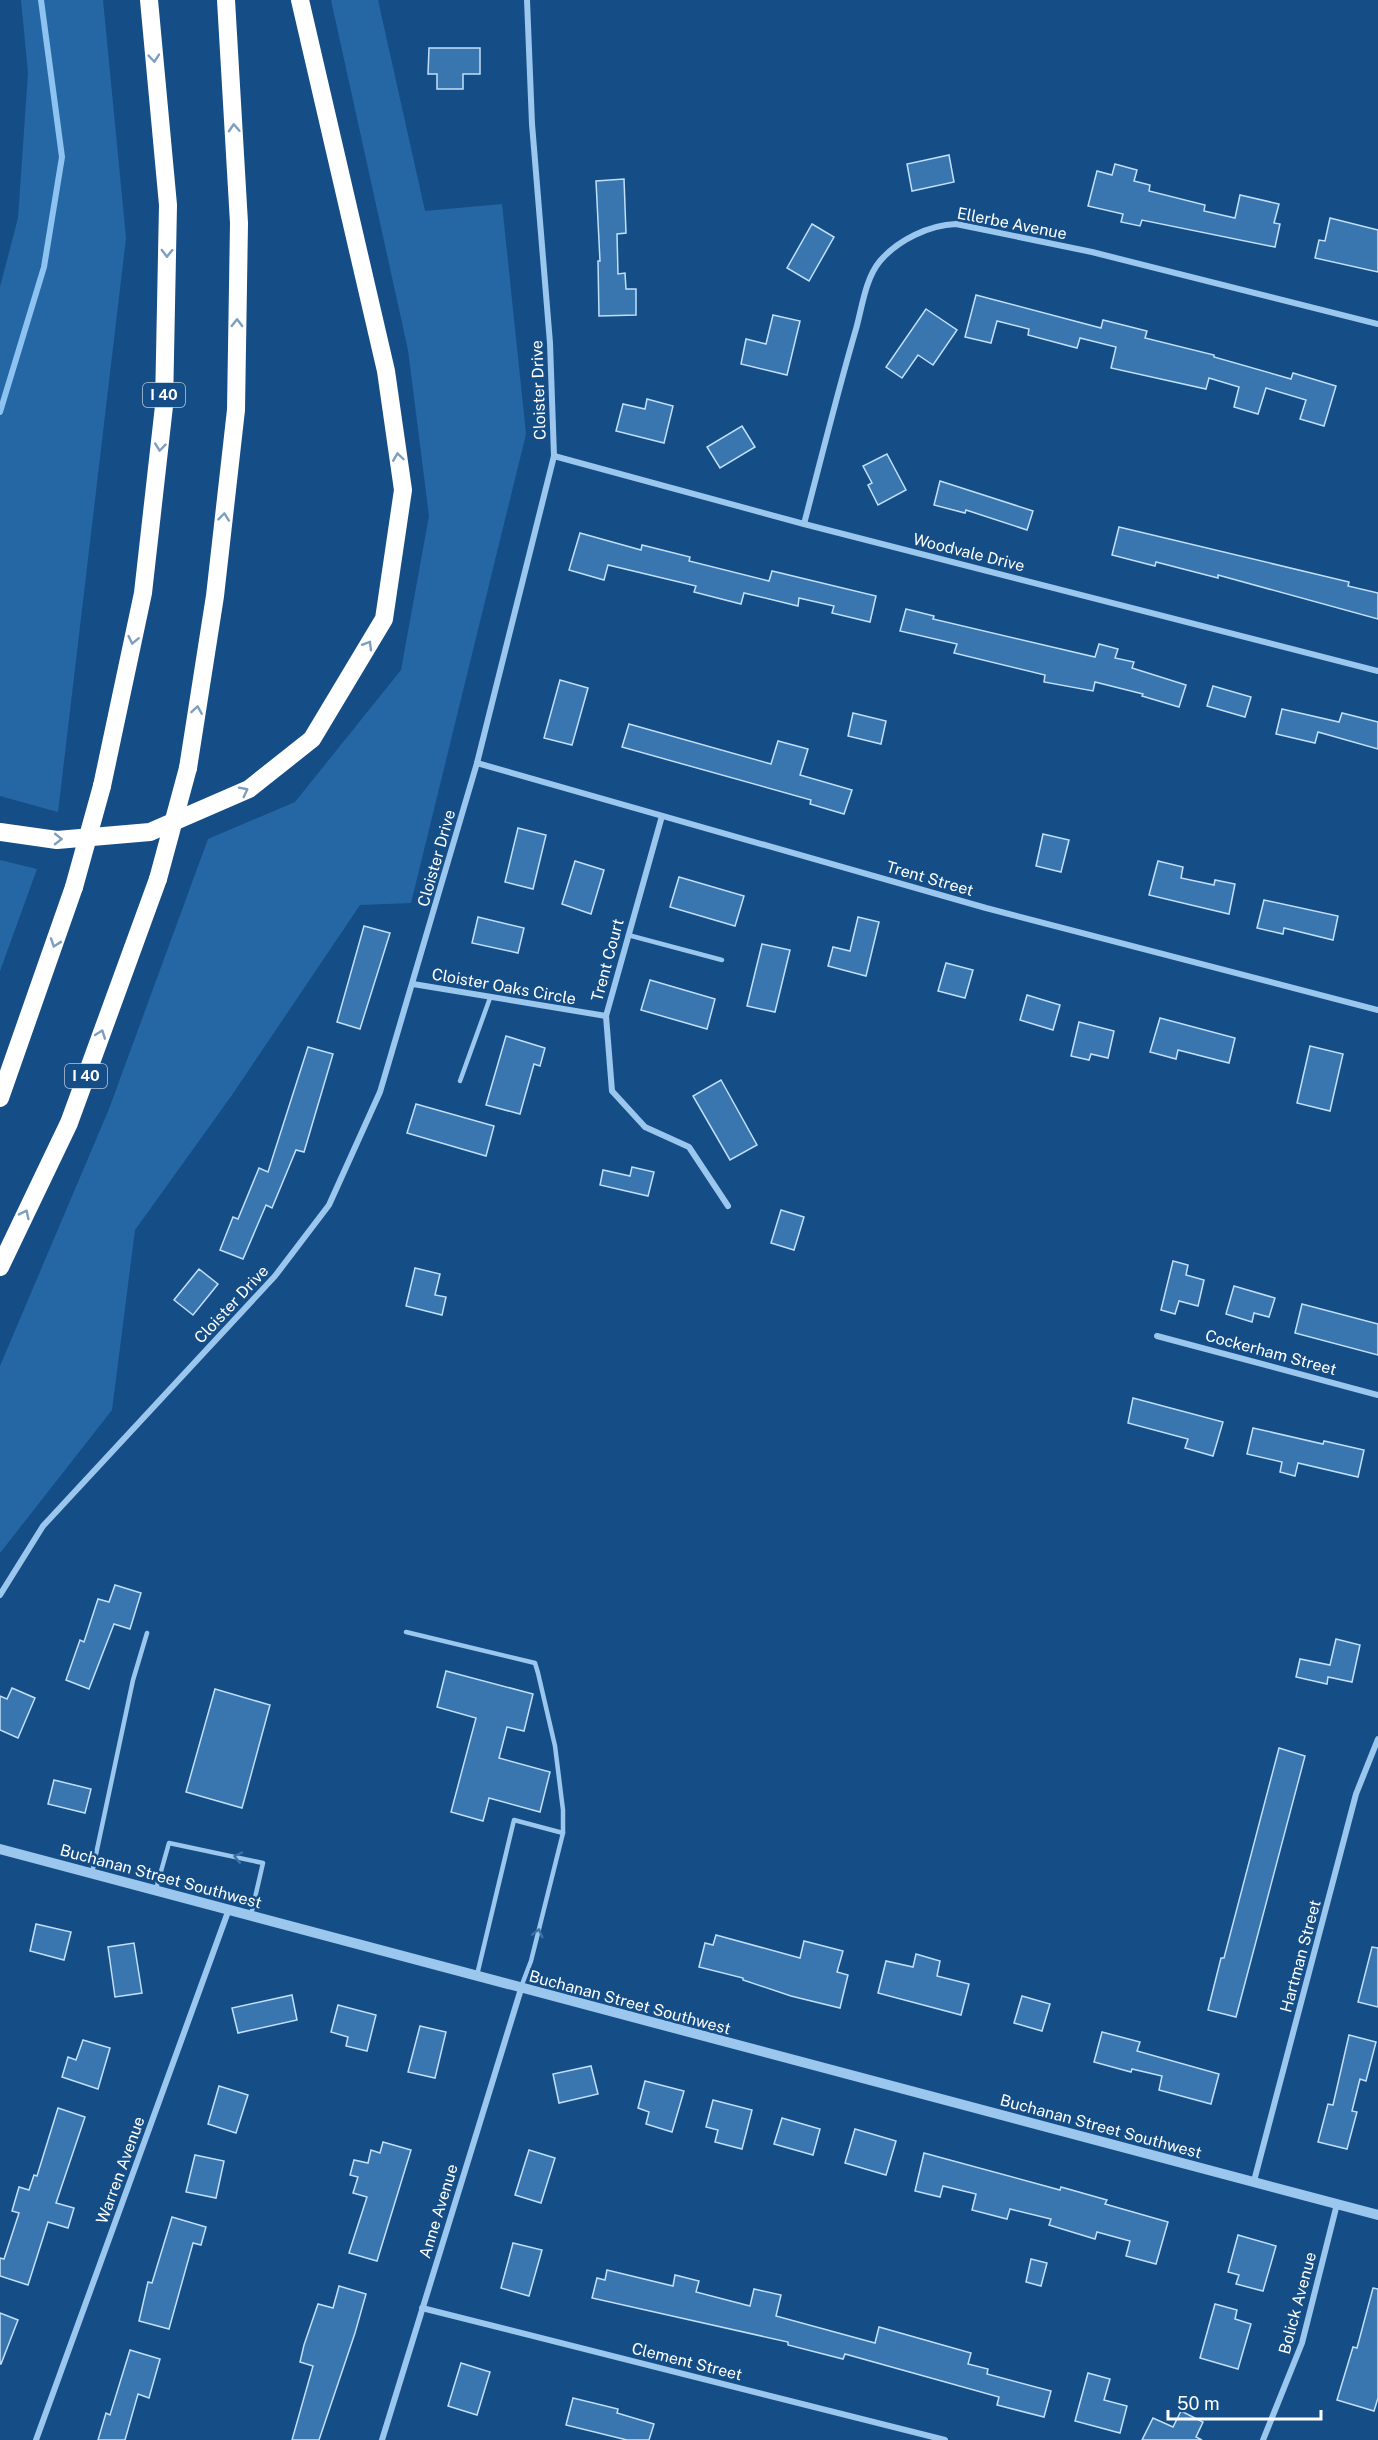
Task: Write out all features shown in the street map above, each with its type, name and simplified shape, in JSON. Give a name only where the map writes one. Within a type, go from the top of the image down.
[{"type":"highway","name":"I 40","points":[[0,1098],[75,887],[102,786],[143,593],[164,406],[168,205],[148,0]]},
{"type":"highway","name":"I 40","points":[[0,1267],[69,1123],[158,879],[188,768],[216,596],[236,410],[239,223],[225,0]]},
{"type":"highway","points":[[0,832],[57,840],[150,832],[249,789],[312,740],[384,619],[403,490],[386,371],[300,0]]},
{"type":"street","name":"Cloister Drive","points":[[0,1595],[43,1526],[275,1276],[329,1205],[380,1092],[477,763],[554,456],[550,343],[532,124],[527,0]]},
{"type":"street","name":"Ellerbe Avenue","points":[[804,524],[852,340],[875,268],[894,248],[919,233],[938,226],[956,224],[1092,252],[1378,324]]},
{"type":"street","name":"Woodvale Drive","points":[[554,456],[804,524],[1378,671]]},
{"type":"street","name":"Trent Street","points":[[477,763],[986,908],[1378,1010]]},
{"type":"street","name":"Trent Court","points":[[662,816],[606,1016],[612,1091],[645,1127],[689,1147],[728,1206]]},
{"type":"street","name":"Cloister Oaks Circle","points":[[413,984],[606,1016]]},
{"type":"street","name":"Cockerham Street","points":[[1157,1335],[1378,1395]]},
{"type":"street","name":"Hartman Street","points":[[1254,2181],[1356,1794],[1378,1739]]},
{"type":"street","name":"Buchanan Street Southwest","points":[[0,1849],[520,1989],[1378,2215]]},
{"type":"street","name":"Warren Avenue","points":[[36,2440],[229,1909]]},
{"type":"street","name":"Anne Avenue","points":[[382,2440],[520,1989]]},
{"type":"street","name":"Bolick Avenue","points":[[1263,2440],[1302,2343],[1337,2204]]},
{"type":"street","name":"Clement Street","points":[[422,2308],[945,2440]]},
{"type":"lane","points":[[628,935],[722,960]]},
{"type":"lane","points":[[460,1081],[490,998]]},
{"type":"lane","points":[[406,1632],[535,1663],[555,1746],[563,1810],[563,1833],[531,1961],[520,1989]]},
{"type":"lane","points":[[92,1873],[133,1680],[147,1633]]},
{"type":"lane","points":[[476,1977],[514,1820],[563,1833]]},
{"type":"lane","points":[[156,1890],[169,1843],[263,1863],[251,1915]]},
{"type":"shaded area","points":[[21,0],[103,0],[126,238],[58,812],[0,796],[0,287],[18,218],[28,73]]},
{"type":"shaded area","points":[[331,0],[378,0],[425,211],[502,204],[526,434],[411,903],[360,905],[232,1095],[135,1230],[112,1410],[0,1553],[0,1366],[109,1109],[208,839],[295,802],[401,670],[429,516],[408,350]]},
{"type":"shaded area","points":[[0,860],[37,869],[0,971]]},
{"type":"building","points":[[429,48],[480,48],[480,74],[463,74],[463,89],[437,89],[437,74],[428,74]]},
{"type":"building","points":[[949,155],[954,182],[912,191],[907,164]]},
{"type":"building","points":[[1115,164],[1137,170],[1134,181],[1150,185],[1149,191],[1205,205],[1204,211],[1235,218],[1240,195],[1279,204],[1274,223],[1280,224],[1275,247],[1142,220],[1140,226],[1121,222],[1123,214],[1088,206],[1097,171],[1112,175]]},
{"type":"building","points":[[624,179],[626,233],[617,234],[618,274],[625,273],[626,289],[636,289],[636,315],[599,316],[598,261],[600,261],[596,181]]},
{"type":"building","points":[[1330,218],[1378,230],[1378,272],[1315,258],[1319,240],[1325,241]]},
{"type":"building","points":[[812,224],[834,237],[809,281],[787,268]]},
{"type":"building","points":[[976,295],[1101,328],[1103,320],[1147,331],[1145,338],[1214,355],[1214,357],[1291,379],[1293,373],[1336,386],[1324,426],[1300,419],[1306,400],[1266,388],[1258,414],[1234,407],[1239,387],[1209,378],[1206,389],[1111,368],[1116,347],[1080,338],[1077,348],[1028,335],[1029,329],[997,321],[991,343],[965,337]]},
{"type":"building","points":[[926,309],[957,330],[933,365],[918,355],[902,378],[886,367]]},
{"type":"building","points":[[773,315],[800,321],[787,375],[741,364],[746,339],[766,344]]},
{"type":"building","points":[[647,399],[673,406],[664,443],[616,431],[623,404],[645,409]]},
{"type":"building","points":[[742,426],[755,447],[720,468],[707,447]]},
{"type":"building","points":[[887,454],[906,490],[878,505],[868,485],[872,483],[863,466]]},
{"type":"building","points":[[940,481],[1033,511],[1027,530],[966,510],[965,513],[934,505]]},
{"type":"building","points":[[1119,527],[1349,582],[1348,586],[1378,593],[1378,619],[1218,575],[1218,578],[1156,562],[1155,566],[1112,555]]},
{"type":"building","points":[[580,533],[641,550],[642,545],[690,557],[689,561],[769,581],[772,571],[876,596],[870,622],[832,613],[834,606],[799,598],[798,606],[744,593],[741,604],[694,592],[696,586],[608,565],[604,580],[569,570]]},
{"type":"building","points":[[906,609],[934,616],[933,619],[1095,657],[1099,644],[1118,649],[1115,658],[1134,662],[1132,668],[1186,685],[1179,707],[1142,696],[1143,694],[1095,682],[1093,691],[1044,682],[1045,675],[954,653],[957,644],[900,631]]},
{"type":"building","points":[[560,680],[588,688],[572,745],[544,738]]},
{"type":"building","points":[[1213,686],[1251,697],[1245,717],[1207,706]]},
{"type":"building","points":[[1282,709],[1339,722],[1342,713],[1378,722],[1378,749],[1318,732],[1315,743],[1276,734]]},
{"type":"building","points":[[853,713],[886,721],[881,744],[848,736]]},
{"type":"building","points":[[629,724],[771,764],[778,741],[808,749],[800,775],[852,790],[844,814],[810,804],[811,800],[622,747]]},
{"type":"building","points":[[518,828],[546,835],[533,889],[505,882]]},
{"type":"building","points":[[1043,834],[1069,840],[1061,872],[1036,866]]},
{"type":"building","points":[[575,861],[604,870],[591,914],[562,904]]},
{"type":"building","points":[[1158,861],[1183,867],[1181,878],[1214,885],[1215,880],[1235,884],[1229,914],[1149,895]]},
{"type":"building","points":[[679,877],[744,896],[735,926],[670,907]]},
{"type":"building","points":[[1264,900],[1338,916],[1333,940],[1284,928],[1283,934],[1257,928]]},
{"type":"building","points":[[478,917],[524,928],[518,953],[472,943]]},
{"type":"building","points":[[858,917],[879,922],[866,976],[828,966],[833,947],[850,951]]},
{"type":"building","points":[[364,926],[390,933],[360,1029],[337,1022]]},
{"type":"building","points":[[762,944],[790,950],[775,1012],[747,1006]]},
{"type":"building","points":[[946,963],[973,970],[965,998],[938,991]]},
{"type":"building","points":[[650,980],[715,999],[707,1029],[641,1010]]},
{"type":"building","points":[[1027,995],[1060,1005],[1053,1030],[1020,1020]]},
{"type":"building","points":[[1160,1018],[1235,1038],[1229,1063],[1178,1050],[1176,1059],[1150,1052]]},
{"type":"building","points":[[1079,1022],[1114,1031],[1108,1058],[1091,1054],[1089,1060],[1071,1056]]},
{"type":"building","points":[[506,1036],[545,1048],[540,1066],[534,1064],[520,1114],[486,1105]]},
{"type":"building","points":[[1310,1046],[1343,1054],[1330,1111],[1297,1103]]},
{"type":"building","points":[[308,1047],[333,1054],[304,1152],[296,1150],[272,1208],[266,1205],[243,1259],[220,1250],[233,1217],[238,1219],[259,1168],[268,1172]]},
{"type":"building","points":[[721,1080],[757,1145],[730,1160],[693,1096]]},
{"type":"building","points":[[416,1104],[494,1126],[486,1156],[407,1133]]},
{"type":"building","points":[[632,1167],[654,1172],[648,1196],[600,1185],[603,1170],[630,1176]]},
{"type":"building","points":[[781,1210],[804,1217],[794,1250],[771,1243]]},
{"type":"building","points":[[1173,1261],[1188,1265],[1186,1275],[1204,1280],[1198,1306],[1179,1301],[1175,1314],[1161,1310]]},
{"type":"building","points":[[415,1268],[440,1274],[435,1295],[446,1297],[442,1315],[406,1306]]},
{"type":"building","points":[[199,1269],[218,1284],[193,1315],[174,1300]]},
{"type":"building","points":[[1234,1286],[1275,1298],[1269,1317],[1254,1313],[1252,1322],[1226,1314]]},
{"type":"building","points":[[1302,1304],[1378,1324],[1378,1355],[1295,1333]]},
{"type":"building","points":[[1133,1398],[1223,1422],[1213,1456],[1185,1448],[1188,1439],[1128,1423]]},
{"type":"building","points":[[1253,1428],[1323,1444],[1324,1441],[1364,1450],[1358,1477],[1298,1463],[1295,1476],[1280,1472],[1282,1462],[1247,1454]]},
{"type":"building","points":[[115,1585],[141,1593],[130,1629],[114,1624],[89,1689],[66,1680],[80,1640],[84,1642],[98,1599],[109,1602]]},
{"type":"building","points":[[1336,1639],[1360,1645],[1352,1682],[1328,1677],[1327,1684],[1296,1677],[1300,1659],[1330,1665]]},
{"type":"building","points":[[446,1671],[533,1694],[524,1731],[507,1727],[499,1758],[550,1772],[540,1812],[489,1798],[483,1821],[451,1812],[476,1718],[437,1707]]},
{"type":"building","points":[[12,1688],[35,1698],[18,1738],[0,1730],[0,1696],[7,1699]]},
{"type":"building","points":[[215,1689],[270,1705],[242,1808],[186,1792]]},
{"type":"building","points":[[1279,1748],[1305,1756],[1236,2017],[1208,2010],[1221,1958],[1224,1958]]},
{"type":"building","points":[[54,1780],[91,1789],[85,1813],[48,1804]]},
{"type":"building","points":[[36,1924],[71,1932],[64,1960],[30,1951]]},
{"type":"building","points":[[716,1935],[800,1958],[804,1941],[843,1951],[837,1972],[848,1975],[840,2008],[791,1996],[743,1980],[743,1978],[699,1967],[705,1943],[713,1945]]},
{"type":"building","points":[[134,1943],[142,1993],[115,1997],[108,1947]]},
{"type":"building","points":[[1372,1947],[1378,1948],[1378,2007],[1358,2002]]},
{"type":"building","points":[[916,1954],[940,1961],[937,1976],[969,1984],[961,2015],[878,1993],[886,1961],[913,1967]]},
{"type":"building","points":[[292,1995],[297,2020],[238,2033],[232,2008]]},
{"type":"building","points":[[1022,1996],[1050,2004],[1042,2031],[1014,2023]]},
{"type":"building","points":[[338,2005],[376,2015],[367,2051],[346,2046],[348,2037],[331,2032]]},
{"type":"building","points":[[420,2026],[446,2032],[435,2078],[408,2072]]},
{"type":"building","points":[[1102,2032],[1140,2042],[1137,2051],[1219,2074],[1211,2104],[1159,2090],[1162,2076],[1132,2069],[1131,2072],[1094,2062]]},
{"type":"building","points":[[1349,2035],[1376,2042],[1366,2081],[1360,2079],[1352,2111],[1357,2112],[1347,2149],[1318,2142],[1328,2104],[1333,2105]]},
{"type":"building","points":[[83,2040],[110,2048],[98,2089],[62,2077],[68,2057],[76,2060]]},
{"type":"building","points":[[591,2066],[598,2094],[559,2103],[553,2074]]},
{"type":"building","points":[[645,2081],[684,2091],[672,2132],[646,2124],[649,2112],[638,2108]]},
{"type":"building","points":[[219,2086],[248,2095],[236,2133],[208,2124]]},
{"type":"building","points":[[713,2100],[752,2110],[742,2149],[715,2142],[718,2130],[706,2127]]},
{"type":"building","points":[[58,2108],[85,2117],[56,2203],[74,2208],[68,2228],[48,2222],[28,2285],[0,2276],[0,2258],[4,2259],[19,2213],[12,2211],[19,2187],[29,2190],[34,2175],[37,2176]]},
{"type":"building","points":[[782,2118],[820,2129],[813,2155],[774,2144]]},
{"type":"building","points":[[855,2129],[896,2141],[886,2175],[845,2163]]},
{"type":"building","points":[[383,2142],[411,2150],[377,2261],[349,2253],[367,2197],[353,2193],[358,2177],[350,2175],[354,2160],[368,2163],[371,2150],[380,2153]]},
{"type":"building","points":[[529,2150],[555,2158],[541,2203],[515,2195]]},
{"type":"building","points":[[924,2153],[1060,2190],[1061,2187],[1107,2200],[1105,2204],[1168,2222],[1156,2264],[1126,2256],[1130,2241],[1097,2232],[1095,2239],[1049,2225],[1051,2219],[1010,2209],[1007,2219],[972,2210],[976,2194],[943,2186],[940,2197],[915,2191]]},
{"type":"building","points":[[195,2155],[224,2161],[216,2198],[186,2192]]},
{"type":"building","points":[[172,2217],[206,2227],[201,2245],[193,2243],[169,2329],[139,2321],[148,2282],[152,2283]]},
{"type":"building","points":[[1238,2235],[1276,2246],[1263,2291],[1236,2284],[1239,2275],[1228,2272]]},
{"type":"building","points":[[513,2243],[542,2250],[529,2296],[501,2288]]},
{"type":"building","points":[[1031,2259],[1047,2263],[1041,2286],[1026,2282]]},
{"type":"building","points":[[607,2270],[673,2286],[675,2275],[699,2281],[696,2292],[750,2306],[754,2289],[781,2295],[776,2316],[875,2343],[879,2327],[971,2353],[968,2364],[988,2369],[987,2374],[1051,2391],[1044,2417],[997,2405],[999,2397],[845,2354],[843,2359],[788,2345],[788,2342],[592,2298],[597,2278],[605,2280]]},
{"type":"building","points":[[339,2286],[366,2294],[355,2333],[319,2440],[292,2440],[313,2366],[300,2362],[304,2345],[318,2304],[333,2308]]},
{"type":"building","points":[[1373,2288],[1378,2289],[1378,2398],[1374,2411],[1337,2400],[1353,2347],[1357,2348]]},
{"type":"building","points":[[1215,2304],[1237,2310],[1235,2319],[1251,2324],[1238,2369],[1200,2358]]},
{"type":"building","points":[[0,2313],[18,2320],[1,2364],[0,2364]]},
{"type":"building","points":[[130,2350],[160,2359],[149,2398],[138,2394],[125,2440],[98,2440],[106,2413],[110,2415]]},
{"type":"building","points":[[461,2363],[490,2372],[477,2415],[448,2406]]},
{"type":"building","points":[[1088,2373],[1110,2379],[1104,2400],[1127,2406],[1120,2433],[1075,2421]]},
{"type":"building","points":[[573,2398],[618,2409],[617,2413],[654,2424],[649,2440],[627,2440],[566,2425]]},
{"type":"building","points":[[1181,2411],[1203,2422],[1196,2437],[1202,2440],[1142,2440],[1153,2418],[1173,2427]]},
{"type":"waterway","points":[[0,412],[44,267],[62,157],[41,0]]}]
